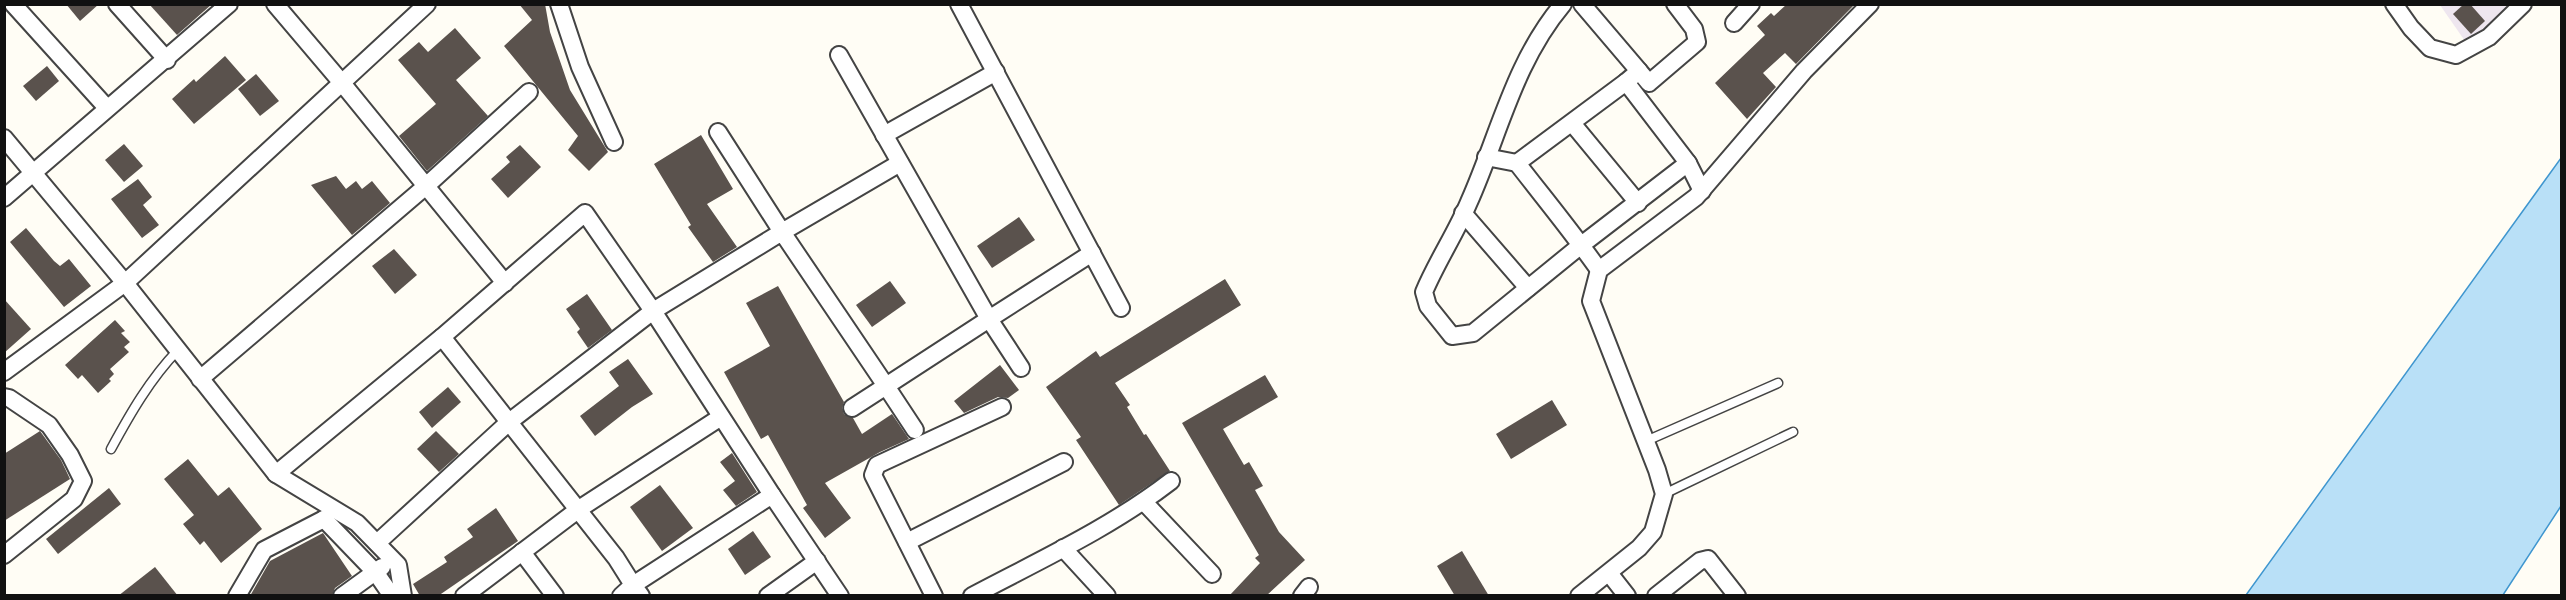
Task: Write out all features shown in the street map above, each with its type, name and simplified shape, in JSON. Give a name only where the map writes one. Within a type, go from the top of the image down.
[{"type":"street","points":[[13,4],[107,108]]},
{"type":"street","points":[[117,4],[167,60]]},
{"type":"street","points":[[4,198],[107,108],[167,60],[229,4]]},
{"type":"street","points":[[275,4],[505,283]]},
{"type":"street","points":[[4,372],[125,284],[427,4]]},
{"type":"street","points":[[559,4],[580,67],[614,142]]},
{"type":"street","points":[[959,4],[1121,308]]},
{"type":"street","points":[[1563,4],[1529,53],[1509,95],[1464,213],[1424,292],[1428,306],[1452,336],[1473,333],[1688,162]]},
{"type":"street","points":[[1582,4],[1688,162],[1702,190]]},
{"type":"street","points":[[1632,76],[1649,83],[1697,42],[1694,29],[1675,4]]},
{"type":"street","points":[[1734,23],[1751,4]]},
{"type":"street","points":[[1578,596],[1639,548],[1653,532],[1664,494],[1646,441],[1591,301],[1599,270],[1702,190],[1804,71],[1870,4]]},
{"type":"street","points":[[2394,4],[2411,28],[2430,48],[2456,56],[2489,38],[2523,4]]},
{"type":"street","points":[[838,55],[989,319],[1021,368]]},
{"type":"street","points":[[884,135],[996,72]]},
{"type":"street","points":[[1517,163],[1632,76]]},
{"type":"street","points":[[200,379],[426,186],[529,92]]},
{"type":"street","points":[[1572,123],[1638,203]]},
{"type":"street","points":[[718,132],[915,430]]},
{"type":"street","points":[[4,138],[125,284],[276,474],[326,512],[392,596]]},
{"type":"street","points":[[1486,157],[1517,163],[1599,270]]},
{"type":"street","points":[[377,543],[509,422],[653,311],[900,163]]},
{"type":"street","points":[[276,474],[442,338],[585,213],[653,311],[840,596]]},
{"type":"street","points":[[1464,213],[1528,288]]},
{"type":"street","points":[[852,408],[1092,253]]},
{"type":"street","points":[[442,338],[616,558],[632,592],[772,495]]},
{"type":"street","points":[[4,397],[49,425],[70,455],[83,481],[74,499],[4,555]]},
{"type":"street","points":[[934,596],[873,475],[874,469],[877,465],[1002,407]]},
{"type":"street","points":[[464,596],[579,509],[721,417]]},
{"type":"street","points":[[907,542],[1064,462]]},
{"type":"street","points":[[972,596],[1110,523],[1144,502],[1171,481]]},
{"type":"street","points":[[1144,502],[1212,574]]},
{"type":"street","points":[[326,512],[357,523],[392,558],[398,565],[403,596]]},
{"type":"street","points":[[237,596],[264,550],[326,512]]},
{"type":"street","points":[[1063,548],[1107,596]]},
{"type":"street","points":[[522,552],[555,596]]},
{"type":"street","points":[[342,596],[376,573],[392,558]]},
{"type":"street","points":[[1656,596],[1700,561],[1708,559],[1737,596]]},
{"type":"street","points":[[768,596],[817,561]]},
{"type":"street","points":[[1609,573],[1627,596]]},
{"type":"lane","points":[[111,449],[129,416],[161,367],[178,350]]},
{"type":"lane","points":[[1646,441],[1778,383]]},
{"type":"lane","points":[[1664,494],[1793,432]]},
{"type":"shaded area","points":[[2440,5],[2522,5],[2465,41]]},
{"type":"water","points":[[2561,158],[2561,506],[2503,595],[2246,595]]},
{"type":"building","points":[[66,4],[99,4],[80,21]]},
{"type":"building","points":[[149,4],[212,4],[177,35]]},
{"type":"building","points":[[519,4],[545,4],[550,32],[570,90],[608,152],[589,171],[568,150],[578,136],[504,46],[532,20]]},
{"type":"building","points":[[1787,4],[1855,4],[1796,64],[1785,53],[1763,73],[1776,87],[1747,119],[1715,83],[1765,35],[1757,26],[1771,13],[1774,16]]},
{"type":"building","points":[[2464,4],[2470,4],[2485,21],[2471,34],[2453,14]]},
{"type":"building","points":[[455,28],[481,58],[456,80],[488,116],[427,171],[399,136],[436,104],[398,60],[419,42],[428,52]]},
{"type":"building","points":[[225,56],[246,80],[194,124],[172,99],[194,79],[196,82]]},
{"type":"building","points":[[47,66],[59,81],[36,101],[23,86]]},
{"type":"building","points":[[256,74],[279,101],[260,116],[238,89]]},
{"type":"building","points":[[701,135],[733,189],[707,204],[737,247],[713,262],[688,227],[691,225],[654,164]]},
{"type":"building","points":[[124,144],[143,166],[124,182],[105,160]]},
{"type":"building","points":[[520,145],[541,167],[508,198],[491,179],[510,162],[506,157]]},
{"type":"building","points":[[336,176],[346,189],[356,181],[362,189],[372,181],[390,203],[352,235],[311,185]]},
{"type":"building","points":[[138,179],[152,197],[143,205],[159,225],[142,238],[111,199]]},
{"type":"building","points":[[1019,217],[1035,240],[992,268],[977,246]]},
{"type":"building","points":[[26,228],[54,261],[60,266],[69,259],[91,286],[64,307],[10,242]]},
{"type":"building","points":[[394,249],[417,275],[395,294],[372,266]]},
{"type":"building","points":[[1225,279],[1241,305],[1115,383],[1130,405],[1127,407],[1144,435],[1146,434],[1170,471],[1119,505],[1076,440],[1081,437],[1046,387],[1096,351],[1100,357]]},
{"type":"building","points":[[890,281],[906,303],[872,327],[856,305]]},
{"type":"building","points":[[778,286],[844,402],[842,408],[844,414],[853,418],[862,434],[892,414],[909,439],[880,452],[825,483],[851,518],[825,538],[803,508],[807,505],[768,435],[761,439],[724,372],[770,346],[746,303]]},
{"type":"building","points":[[587,294],[612,330],[588,348],[577,332],[580,329],[566,309]]},
{"type":"building","points":[[4,299],[31,329],[4,353]]},
{"type":"building","points":[[115,320],[125,331],[121,333],[130,342],[124,347],[129,352],[110,369],[114,374],[109,379],[111,381],[98,393],[82,375],[78,379],[65,365]]},
{"type":"building","points":[[628,359],[653,394],[595,436],[580,416],[619,386],[609,372]]},
{"type":"building","points":[[1000,365],[1019,390],[1008,398],[998,397],[964,413],[954,401]]},
{"type":"building","points":[[1265,375],[1278,397],[1223,429],[1244,465],[1249,462],[1263,486],[1255,490],[1279,532],[1305,560],[1266,596],[1229,596],[1260,563],[1255,558],[1259,555],[1182,423]]},
{"type":"building","points":[[448,387],[461,402],[432,428],[419,412]]},
{"type":"building","points":[[1552,400],[1567,425],[1511,459],[1496,434]]},
{"type":"building","points":[[40,431],[61,460],[70,479],[4,521],[4,454]]},
{"type":"building","points":[[436,431],[459,454],[439,472],[417,449]]},
{"type":"building","points":[[732,453],[757,492],[736,506],[723,490],[735,481],[720,462]]},
{"type":"building","points":[[188,459],[218,496],[229,487],[262,529],[221,563],[204,541],[200,545],[183,524],[194,515],[164,479]]},
{"type":"building","points":[[660,485],[693,528],[662,551],[630,507]]},
{"type":"building","points":[[109,488],[121,504],[58,554],[46,539]]},
{"type":"building","points":[[496,508],[518,541],[438,596],[420,596],[413,584],[447,562],[444,557],[473,537],[467,529]]},
{"type":"building","points":[[753,531],[771,557],[745,575],[728,549]]},
{"type":"building","points":[[323,533],[352,576],[335,588],[332,596],[250,596],[270,561]]},
{"type":"building","points":[[1462,551],[1489,596],[1455,596],[1437,566]]},
{"type":"building","points":[[155,567],[178,596],[118,596]]}]
